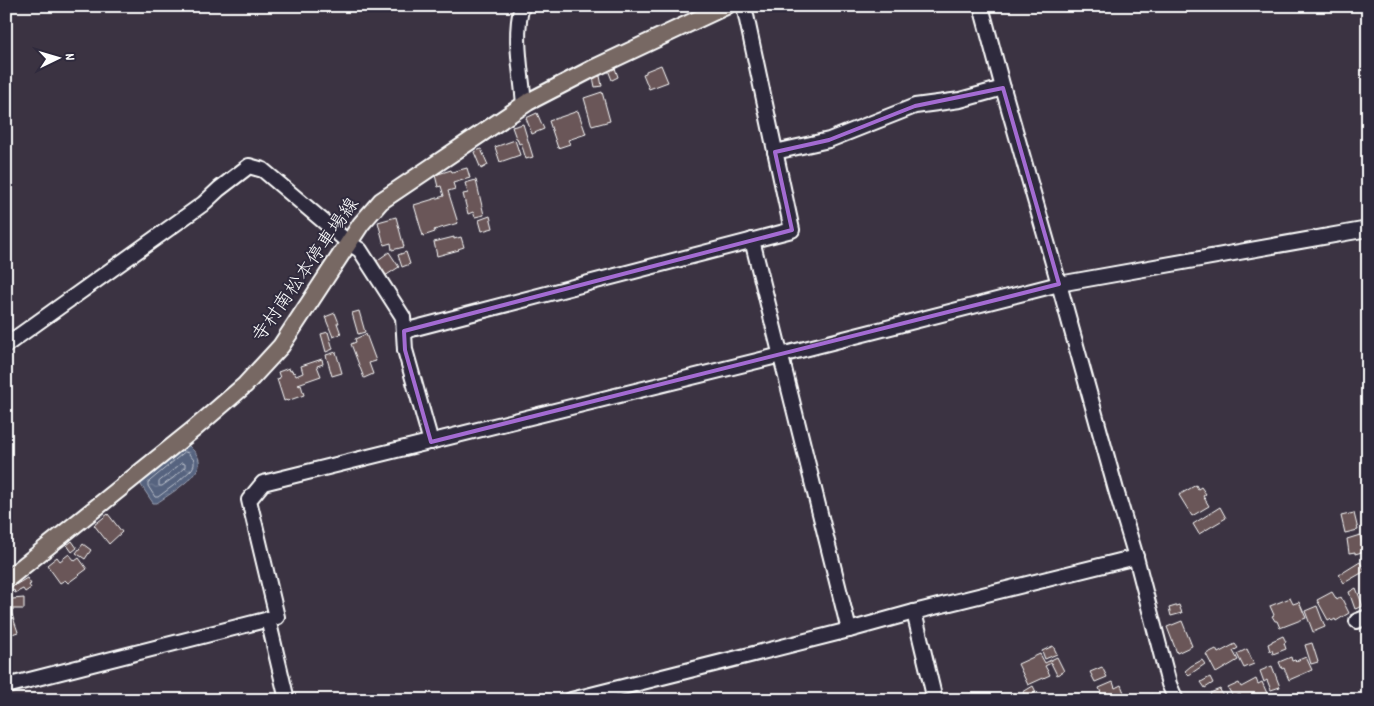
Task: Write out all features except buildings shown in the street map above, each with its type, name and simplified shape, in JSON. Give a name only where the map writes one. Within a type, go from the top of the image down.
[{"type":"main road","name":"寺村南松本停車場線","points":[[7,579],[194,429],[245,384],[281,346],[361,224],[381,201],[524,105],[592,69],[726,6]]},
{"type":"street","points":[[522,6],[518,34],[524,105]]},
{"type":"street","points":[[404,331],[792,230],[744,6]]},
{"type":"street","points":[[981,6],[1136,557],[1169,684],[1176,700]]},
{"type":"street","points":[[775,152],[829,140],[915,106],[960,100],[1003,88]]},
{"type":"street","points":[[6,345],[203,204],[218,189],[249,166],[263,170],[349,243],[360,250],[393,300],[403,317],[405,350],[431,442]]},
{"type":"street","points":[[6,686],[277,617],[249,500],[264,483],[1059,284],[1368,229]]},
{"type":"street","points":[[752,240],[849,630]]},
{"type":"street","points":[[571,700],[1136,557]]},
{"type":"street","points":[[914,612],[935,700]]},
{"type":"street","points":[[268,619],[287,700]]},
{"type":"highlighted area","points":[[1003,88],[1059,284],[431,442],[405,350],[404,331],[792,230],[775,152],[829,140],[915,106]]},
{"type":"water","points":[[187,444],[199,460],[196,472],[176,490],[157,503],[153,503],[141,482]]}]
